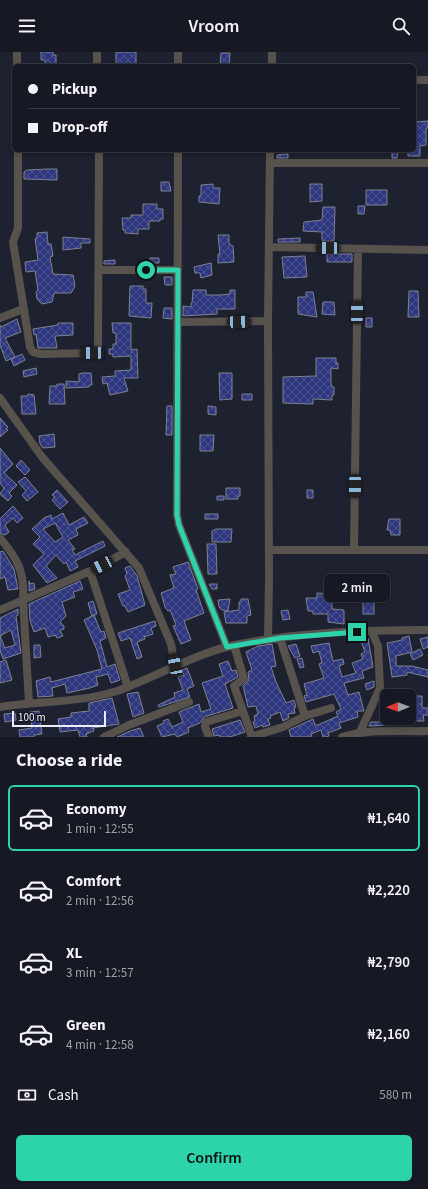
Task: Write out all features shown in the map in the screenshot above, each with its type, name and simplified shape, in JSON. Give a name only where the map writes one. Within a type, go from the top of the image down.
[{"type":"street","points":[[17,52],[17,64]]},
{"type":"street","points":[[97,52],[97,64]]},
{"type":"street","points":[[178,52],[178,64]]},
{"type":"street","points":[[272,52],[272,64]]},
{"type":"street","points":[[416,80],[428,80]]},
{"type":"street","points":[[18,152],[18,228],[13,242],[30,347],[33,352],[41,354],[92,353],[98,350],[99,152]]},
{"type":"street","points":[[178,152],[177,515],[179,525],[244,679],[234,686],[251,737],[283,727],[305,716],[331,708]]},
{"type":"street","points":[[268,640],[268,321],[270,152]]},
{"type":"street","points":[[270,163],[428,163]]},
{"type":"street","points":[[270,247],[428,250]]},
{"type":"street","points":[[354,549],[358,249]]},
{"type":"street","points":[[99,270],[178,270]]},
{"type":"street","points":[[0,318],[24,309]]},
{"type":"street","points":[[178,322],[268,321]]},
{"type":"street","points":[[0,398],[42,456],[139,568],[171,644],[175,665]]},
{"type":"street","points":[[0,538],[13,554],[24,584],[23,599],[29,703]]},
{"type":"street","points":[[269,550],[428,550]]},
{"type":"street","points":[[0,610],[90,571],[126,552]]},
{"type":"street","points":[[90,571],[128,687]]},
{"type":"street","points":[[0,707],[87,698],[128,687],[175,665],[230,646],[280,638],[428,630],[428,622]]},
{"type":"street","points":[[360,732],[380,688],[378,646],[372,632]]},
{"type":"street","points":[[280,638],[305,716]]},
{"type":"street","points":[[104,737],[129,725],[189,702]]},
{"type":"street","points":[[209,737],[205,727],[206,722],[243,711]]},
{"type":"street","points":[[342,737],[360,732],[397,730],[405,734],[428,731]]},
{"type":"building","points":[[41,52],[53,52],[53,55],[56,55],[56,64],[45,64],[45,60],[41,60]]},
{"type":"building","points":[[116,52],[136,52],[136,64],[116,64]]},
{"type":"building","points":[[221,53],[230,53],[229,64],[220,64]]},
{"type":"building","points":[[428,121],[428,128],[426,128],[426,145],[420,146],[420,156],[408,156],[408,152],[416,152],[416,122]]},
{"type":"building","points":[[392,152],[398,152],[397,158],[392,158]]},
{"type":"building","points":[[288,154],[288,158],[277,158],[277,155]]},
{"type":"building","points":[[57,169],[57,180],[24,179],[24,172],[27,170]]},
{"type":"building","points":[[161,182],[169,182],[171,191],[161,191]]},
{"type":"building","points":[[213,184],[213,188],[220,188],[219,204],[199,202],[199,196],[201,196],[201,185]]},
{"type":"building","points":[[310,184],[322,184],[322,201],[310,202]]},
{"type":"building","points":[[366,190],[387,190],[387,205],[366,205]]},
{"type":"building","points":[[143,204],[157,204],[157,209],[163,209],[163,219],[160,219],[160,221],[149,221],[149,229],[138,229],[138,234],[125,233],[125,230],[123,230],[122,218],[131,218],[131,215],[143,215]]},
{"type":"building","points":[[358,206],[365,206],[364,214],[358,214]]},
{"type":"building","points":[[323,207],[335,207],[334,241],[322,241],[322,232],[303,231],[304,222],[322,220]]},
{"type":"building","points":[[47,232],[48,244],[51,244],[53,256],[50,257],[53,274],[73,275],[75,286],[71,293],[54,293],[52,302],[42,304],[37,299],[36,292],[38,290],[35,271],[26,272],[25,262],[38,260],[35,239],[37,237],[37,233]]},
{"type":"building","points":[[218,235],[229,235],[229,244],[233,246],[234,262],[218,263],[218,254],[220,254]]},
{"type":"building","points":[[63,237],[90,239],[90,243],[81,243],[81,248],[63,250]]},
{"type":"building","points":[[300,238],[300,242],[278,242],[278,239]]},
{"type":"building","points":[[327,254],[352,254],[352,262],[327,262]]},
{"type":"building","points":[[305,256],[307,277],[284,278],[282,257]]},
{"type":"building","points":[[150,258],[159,258],[159,263],[150,263]]},
{"type":"building","points":[[115,260],[115,264],[104,264],[104,261]]},
{"type":"building","points":[[211,263],[212,275],[201,278],[200,273],[195,273],[194,267]]},
{"type":"building","points":[[164,277],[172,277],[172,285],[165,285]]},
{"type":"building","points":[[130,286],[143,286],[143,289],[146,289],[146,303],[152,303],[151,318],[129,316]]},
{"type":"building","points":[[193,290],[206,290],[206,295],[221,295],[230,294],[230,290],[235,290],[235,309],[217,309],[217,314],[183,316],[183,306],[191,307]]},
{"type":"building","points":[[409,291],[418,291],[419,317],[408,317]]},
{"type":"building","points":[[306,292],[313,292],[317,317],[298,314],[298,297],[306,297]]},
{"type":"building","points":[[323,302],[334,302],[335,315],[322,314]]},
{"type":"building","points":[[164,308],[172,308],[172,319],[163,318]]},
{"type":"building","points":[[366,318],[372,318],[372,327],[366,327]]},
{"type":"building","points":[[17,319],[21,332],[5,338],[15,357],[6,361],[0,345],[0,325],[1,327]]},
{"type":"building","points":[[58,323],[73,323],[73,335],[55,336],[57,348],[38,348],[36,334],[34,335],[33,329],[58,325]]},
{"type":"building","points":[[112,323],[131,323],[131,350],[137,349],[138,378],[124,378],[128,391],[110,395],[107,383],[103,384],[102,377],[115,376],[115,371],[131,370],[131,356],[113,357],[113,354],[109,354],[109,349],[113,349],[113,344],[116,344],[116,333],[113,333]]},
{"type":"building","points":[[22,354],[25,360],[14,366],[11,359]]},
{"type":"building","points":[[316,358],[336,358],[336,363],[338,363],[338,369],[331,368],[331,383],[332,387],[334,387],[334,395],[332,395],[332,400],[313,399],[313,404],[283,403],[283,377],[316,376]]},
{"type":"building","points":[[36,368],[37,374],[24,377],[23,371]]},
{"type":"building","points":[[91,373],[92,385],[89,385],[89,387],[66,388],[66,381],[79,382],[79,374]]},
{"type":"building","points":[[219,373],[232,373],[232,399],[220,400]]},
{"type":"building","points":[[57,384],[64,384],[65,404],[49,404],[50,386],[57,386]]},
{"type":"building","points":[[28,394],[34,395],[36,414],[22,414],[21,396],[28,396]]},
{"type":"building","points":[[242,394],[252,394],[252,400],[242,400]]},
{"type":"building","points":[[167,406],[172,406],[172,435],[166,435]]},
{"type":"building","points":[[208,406],[216,407],[216,415],[208,414]]},
{"type":"building","points":[[0,418],[8,427],[6,429],[8,430],[0,437]]},
{"type":"building","points":[[54,434],[55,447],[43,448],[40,444],[39,436]]},
{"type":"building","points":[[200,435],[214,435],[213,451],[200,451]]},
{"type":"building","points":[[0,448],[13,464],[4,473],[17,485],[9,493],[12,496],[8,501],[0,494],[4,488],[0,483]]},
{"type":"building","points":[[21,460],[30,470],[25,475],[16,466]]},
{"type":"building","points":[[25,477],[38,492],[27,501],[22,495],[26,491],[18,482]]},
{"type":"building","points":[[226,488],[240,488],[240,496],[238,496],[238,499],[226,499]]},
{"type":"building","points":[[57,490],[68,502],[60,509],[52,500],[55,497],[52,495]]},
{"type":"building","points":[[307,490],[313,490],[313,498],[307,498]]},
{"type":"building","points":[[217,496],[224,496],[224,500],[217,500]]},
{"type":"building","points":[[13,506],[23,518],[17,523],[13,518],[5,525],[9,532],[5,535],[0,533],[0,519]]},
{"type":"building","points":[[63,513],[69,525],[84,517],[88,523],[76,529],[78,535],[68,540],[75,549],[72,550],[75,555],[103,541],[105,546],[75,561],[78,567],[70,571],[66,562],[64,564],[56,555],[46,566],[57,578],[47,583],[33,565],[44,554],[33,544],[40,537],[32,529],[44,518],[51,515],[52,519]],"holes":[[[55,523],[63,537],[55,542],[43,529]]]},
{"type":"building","points":[[205,514],[218,514],[218,519],[205,519]]},
{"type":"building","points":[[389,519],[400,519],[400,535],[391,535],[390,530],[387,530]]},
{"type":"building","points":[[216,529],[232,529],[231,542],[212,542],[212,531]]},
{"type":"building","points":[[207,544],[216,544],[217,574],[208,574]]},
{"type":"building","points":[[3,551],[14,569],[18,589],[8,590],[5,577],[0,579],[0,552]]},
{"type":"building","points":[[188,562],[198,589],[196,590],[204,613],[184,621],[191,640],[181,644],[173,626],[176,625],[170,610],[168,611],[165,607],[161,593],[174,588],[170,575],[176,574],[173,567]]},
{"type":"building","points":[[130,566],[137,576],[145,605],[128,612],[125,606],[123,606],[118,594],[130,590],[125,576],[127,574],[125,568]]},
{"type":"building","points":[[80,581],[83,589],[73,592],[75,597],[62,602],[66,616],[60,622],[64,626],[64,629],[60,630],[63,636],[57,638],[55,635],[48,637],[45,628],[34,632],[30,620],[29,604]]},
{"type":"building","points":[[34,583],[35,589],[29,591],[29,584]]},
{"type":"building","points":[[209,584],[217,584],[217,589],[212,589]]},
{"type":"building","points":[[317,593],[332,594],[332,609],[344,610],[344,624],[328,622],[328,614],[313,614],[313,611],[308,611],[306,598],[317,598]]},
{"type":"building","points":[[363,596],[371,596],[371,599],[374,599],[374,614],[363,614]]},
{"type":"building","points":[[230,599],[228,611],[222,610],[219,607],[218,600]]},
{"type":"building","points":[[241,599],[248,599],[251,615],[247,616],[247,623],[226,623],[224,612],[239,610],[239,602]]},
{"type":"building","points":[[93,601],[97,614],[92,616],[88,603]]},
{"type":"building","points":[[18,609],[18,615],[16,616],[21,653],[3,659],[0,650],[0,618]],"holes":[[[11,630],[15,645],[5,648],[0,636]]]},
{"type":"building","points":[[288,610],[290,619],[283,620],[281,611]]},
{"type":"building","points":[[94,615],[100,630],[102,632],[104,631],[106,638],[100,641],[107,667],[115,664],[120,680],[111,683],[108,674],[96,677],[98,685],[90,688],[67,693],[65,684],[52,688],[53,696],[38,697],[36,681],[50,677],[51,682],[102,669],[97,650],[84,620]]},
{"type":"building","points":[[155,621],[156,626],[151,628],[153,634],[144,637],[145,639],[137,642],[142,657],[137,659],[130,638],[121,641],[118,633]]},
{"type":"building","points":[[409,636],[412,652],[396,656],[396,666],[412,666],[428,670],[428,677],[407,672],[407,675],[392,677],[387,643],[402,640],[402,638]]},
{"type":"building","points":[[428,637],[428,647],[423,649],[420,639]]},
{"type":"building","points":[[368,638],[373,667],[362,671],[364,678],[344,683],[348,695],[359,692],[364,711],[357,711],[358,717],[339,723],[341,728],[328,733],[329,736],[323,737],[321,730],[311,734],[312,737],[291,737],[289,730],[313,719],[315,725],[318,725],[338,716],[336,712],[341,709],[334,694],[306,702],[304,696],[307,695],[304,684],[324,678],[319,664],[322,663],[319,651],[313,653],[311,646],[329,643],[333,661],[343,659],[344,664],[339,666],[342,677],[356,673],[352,663],[363,659],[361,654],[365,652],[361,641]]},
{"type":"building","points":[[272,644],[276,666],[271,667],[276,682],[286,703],[294,700],[296,707],[294,707],[295,713],[288,714],[289,718],[283,721],[280,712],[270,716],[271,718],[268,719],[270,725],[263,727],[262,725],[255,728],[253,722],[255,721],[254,716],[258,714],[256,706],[248,707],[243,686],[249,680],[248,672],[252,670],[246,652],[258,646]]},
{"type":"building","points":[[296,644],[300,656],[295,658],[288,646]]},
{"type":"building","points":[[34,645],[40,645],[41,657],[34,658]]},
{"type":"building","points":[[420,649],[423,655],[413,660],[410,654]]},
{"type":"building","points":[[302,658],[304,667],[300,668],[297,659]]},
{"type":"building","points":[[6,660],[12,680],[0,683],[0,662]]},
{"type":"building","points":[[228,661],[232,671],[236,670],[238,677],[225,684],[233,708],[204,717],[200,723],[188,728],[189,732],[177,737],[175,734],[162,737],[157,726],[164,723],[163,721],[168,719],[172,727],[183,722],[179,712],[199,704],[201,712],[211,709],[202,683],[223,676],[219,664]]},
{"type":"building","points":[[187,668],[194,686],[187,689],[190,697],[159,707],[158,705],[175,697],[174,693],[183,690],[178,677],[184,675],[182,670]]},
{"type":"building","points":[[374,681],[374,687],[367,690],[365,684]]},
{"type":"building","points":[[138,692],[144,713],[133,717],[127,694]]},
{"type":"building","points":[[416,696],[422,696],[422,708],[428,708],[428,715],[423,715],[424,721],[416,721]]},
{"type":"building","points":[[112,698],[119,724],[93,728],[94,731],[86,734],[87,737],[80,737],[78,730],[60,732],[58,719],[71,717],[71,713],[89,711],[89,703]]},
{"type":"building","points":[[39,711],[42,734],[34,735],[34,737],[20,737],[19,730],[32,728],[30,712]]},
{"type":"building","points":[[15,713],[16,720],[5,722],[4,714]]},
{"type":"building","points":[[240,720],[245,732],[230,737],[220,737],[219,735],[214,736],[212,729]]},
{"type":"building","points":[[371,722],[380,722],[380,725],[387,725],[369,726]]},
{"type":"building","points":[[140,728],[144,737],[117,737],[130,731]]},
{"type":"route","points":[[146,270],[178,270],[177,515],[179,525],[227,647],[280,638],[357,632]]}]
